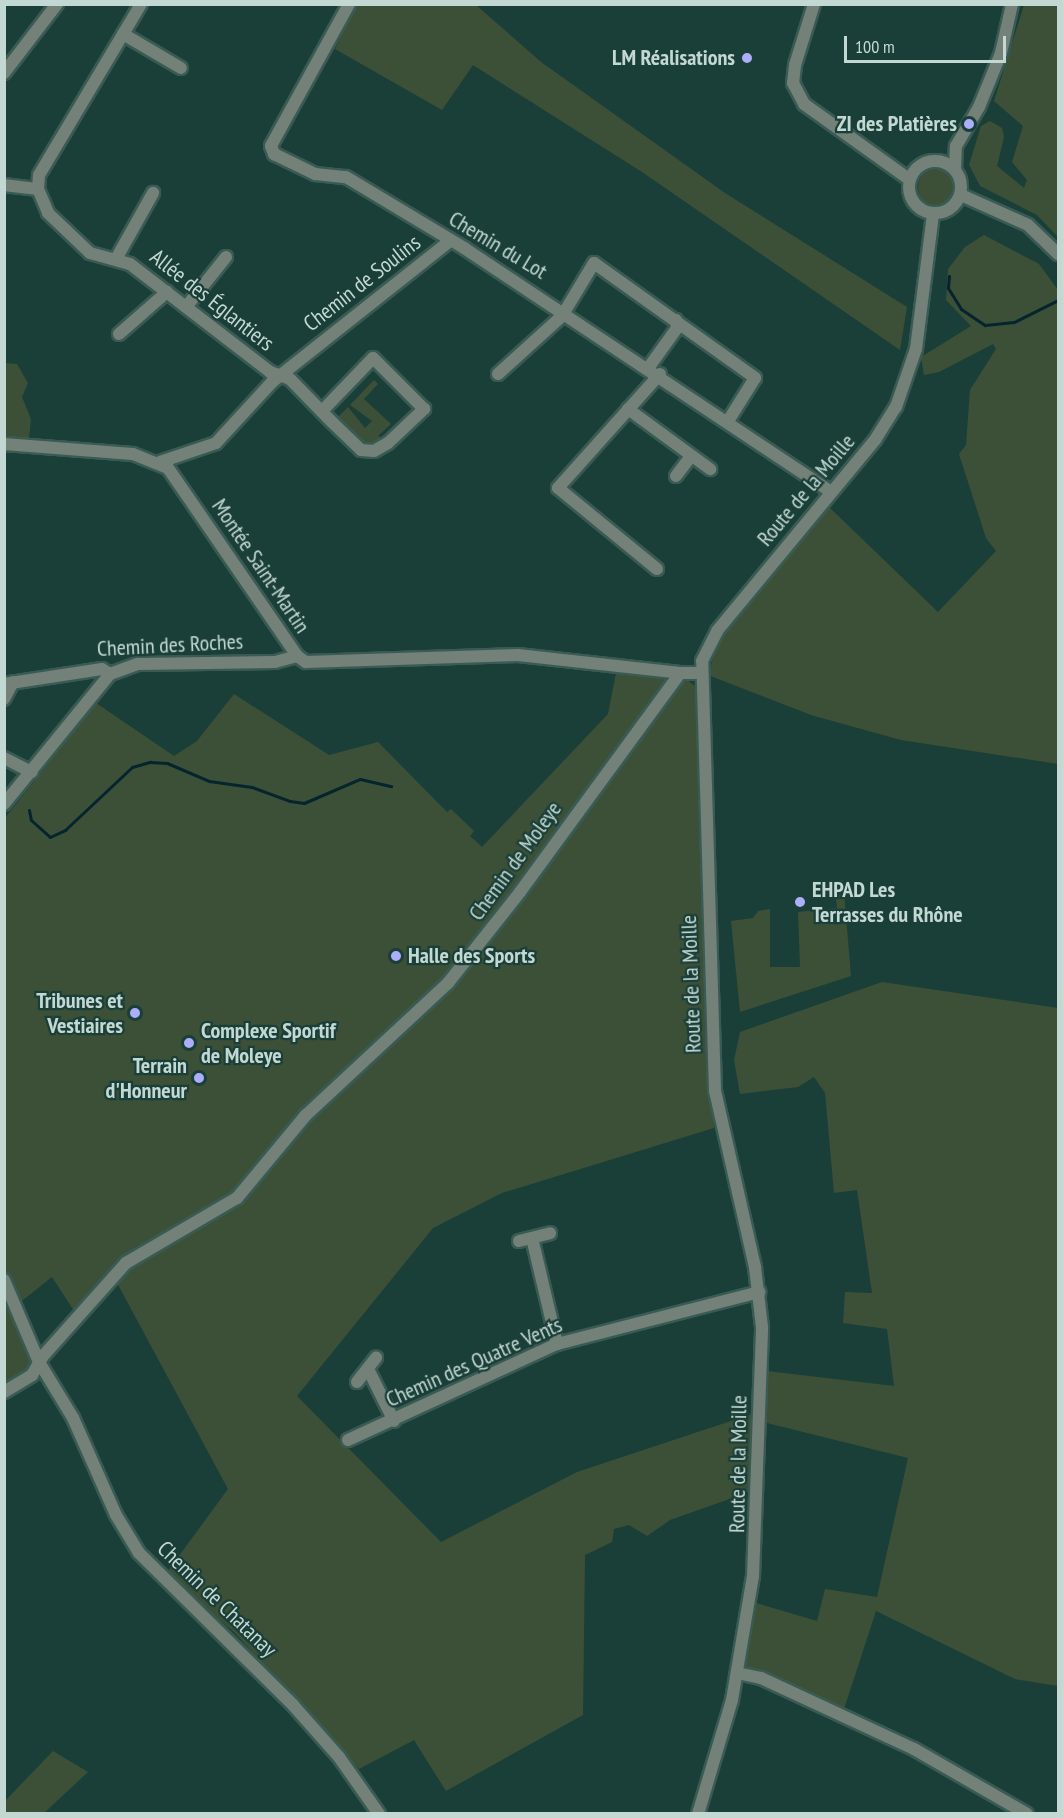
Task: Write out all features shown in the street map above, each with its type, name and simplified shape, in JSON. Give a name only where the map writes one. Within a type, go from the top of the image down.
[{"type":"street","points":[[4,73],[57,4]]},
{"type":"street","points":[[4,185],[38,189],[39,175],[141,4]]},
{"type":"street","name":"Chemin du Lot","points":[[350,4],[271,146],[274,154],[315,174],[346,177],[565,311],[831,492]]},
{"type":"street","points":[[814,4],[795,65],[793,83],[804,104],[880,163],[910,180]]},
{"type":"street","points":[[961,195],[955,170],[956,146],[1001,53],[1012,4]]},
{"type":"street","points":[[123,34],[181,68]]},
{"type":"street","points":[[910,180],[928,162],[956,146]]},
{"type":"street","points":[[928,162],[943,162],[955,170]]},
{"type":"street","points":[[910,180],[913,202],[933,214],[950,209],[961,195]]},
{"type":"street","name":"Allée des Églantiers","points":[[38,189],[48,213],[90,253],[130,264],[280,377],[290,379],[322,411],[368,451],[388,442],[424,409],[373,358],[322,411]]},
{"type":"street","points":[[116,259],[153,193]]},
{"type":"street","points":[[961,195],[1028,225],[1059,254]]},
{"type":"street","name":"Route de la Moille","points":[[698,1814],[737,1673],[758,1534],[759,1292],[715,1091],[701,673],[705,652],[717,631],[875,441],[903,391],[916,349],[933,214]]},
{"type":"street","name":"Chemin de Soulins","points":[[160,462],[216,443],[280,377],[450,241]]},
{"type":"street","points":[[186,306],[226,257]]},
{"type":"street","points":[[498,374],[565,311],[594,263],[755,378],[728,421]]},
{"type":"street","points":[[118,334],[167,292]]},
{"type":"street","points":[[657,569],[558,488],[628,409],[655,371],[677,328],[676,320]]},
{"type":"street","points":[[628,409],[710,469]]},
{"type":"street","points":[[4,444],[133,454],[160,462]]},
{"type":"street","points":[[676,476],[691,456]]},
{"type":"street","name":"Montée Saint-Martin","points":[[160,462],[173,474],[297,656],[311,662],[447,654],[518,654],[680,674]]},
{"type":"street","name":"Chemin des Roches","points":[[9,683],[80,674],[105,675],[138,664],[275,662],[297,656]]},
{"type":"street","points":[[680,674],[701,673]]},
{"type":"street","name":"Chemin de Moleye","points":[[4,1392],[32,1375],[39,1362],[126,1263],[237,1198],[305,1116],[460,970],[680,674]]},
{"type":"street","points":[[4,804],[32,772],[105,675]]},
{"type":"street","points":[[4,699],[9,683]]},
{"type":"street","points":[[4,758],[32,772]]},
{"type":"street","points":[[519,1241],[550,1233]]},
{"type":"street","points":[[532,1238],[557,1344]]},
{"type":"street","name":"Chemin de Chatanay","points":[[4,1280],[39,1362],[73,1418],[116,1515],[139,1553],[271,1681],[339,1757],[379,1814]]},
{"type":"street","name":"Chemin des Quatre Vents","points":[[348,1440],[557,1344],[759,1292]]},
{"type":"street","points":[[357,1382],[376,1358]]},
{"type":"street","points":[[368,1369],[394,1420]]},
{"type":"street","points":[[737,1673],[761,1678],[914,1749],[1027,1814]]},
{"type":"green space","points":[[356,5],[476,5],[541,62],[725,193],[907,307],[900,350],[642,172],[473,65],[442,110],[335,49]]},
{"type":"green space","points":[[1024,5],[1058,5],[1058,237],[1037,215],[980,186],[969,165],[981,126],[990,121],[1002,128],[1004,137],[997,166],[1024,188],[1027,180],[1012,162],[1023,126],[994,101]]},
{"type":"green space","points":[[936,169],[949,174],[954,187],[949,200],[936,205],[923,200],[918,187],[923,174]]},
{"type":"green space","points":[[984,235],[1039,264],[1058,290],[1058,764],[901,740],[811,715],[708,675],[719,639],[829,507],[938,612],[996,551],[986,538],[959,454],[966,445],[970,390],[996,349],[993,344],[939,372],[924,375],[921,357],[971,326],[946,300],[948,269],[965,247]]},
{"type":"green space","points":[[5,363],[17,364],[28,383],[22,397],[31,419],[29,439],[5,437]]},
{"type":"green space","points":[[374,380],[378,384],[364,399],[391,424],[379,435],[380,441],[367,444],[336,419],[348,407],[365,428],[372,421],[350,405]]},
{"type":"green space","name":"Complexe Sportif de Moleye","points":[[616,673],[665,676],[668,680],[520,889],[447,974],[299,1113],[226,1198],[136,1247],[110,1269],[76,1314],[52,1277],[18,1304],[5,1269],[5,818],[96,703],[174,756],[197,741],[234,694],[329,755],[378,742],[447,812],[451,809],[474,831],[470,836],[482,847],[608,714]]},
{"type":"green space","points":[[687,680],[695,686],[697,695],[714,1128],[502,1193],[433,1228],[297,1396],[441,1542],[577,1472],[755,1413],[755,1490],[670,1520],[647,1536],[629,1525],[614,1529],[612,1542],[585,1555],[583,1715],[446,1791],[414,1740],[359,1769],[234,1632],[165,1575],[228,1489],[116,1281],[178,1235],[240,1203],[307,1121],[468,969],[626,751],[674,689]]},
{"type":"green space","points":[[843,880],[851,976],[740,1012],[731,921],[753,918],[758,911],[770,909],[770,967],[800,967],[798,912],[837,908],[834,881]]},
{"type":"green space","points":[[882,982],[1058,1008],[1058,1686],[1015,1679],[876,1611],[843,1712],[744,1666],[753,1602],[817,1621],[825,1589],[877,1597],[908,1458],[767,1423],[767,1371],[894,1386],[887,1329],[843,1323],[845,1292],[872,1293],[857,1190],[834,1193],[825,1093],[814,1077],[798,1087],[740,1094],[734,1060],[740,1032]]},
{"type":"green space","points":[[4,1291],[33,1360],[19,1380],[4,1390]]},
{"type":"green space","points":[[53,1751],[88,1772],[44,1813],[5,1813],[5,1801]]},
{"type":"waterway","points":[[949,276],[948,288],[961,309],[985,325],[1014,322],[1058,300]]},
{"type":"waterway","points":[[29,810],[31,820],[50,837],[65,830],[132,767],[150,762],[167,763],[209,781],[252,787],[290,801],[304,803],[360,779],[391,786]]},
{"type":"waterway","points":[[1058,1313],[1058,1341]]},
{"type":"place","name":"LM Réalisations","points":[[747,58]]},
{"type":"place","name":"ZI des Platières","points":[[969,124]]},
{"type":"place","name":"EHPAD Les Terrasses du Rhône","points":[[800,902]]},
{"type":"place","name":"Halle des Sports","points":[[396,956]]},
{"type":"place","name":"Tribunes et Vestiaires","points":[[135,1013]]},
{"type":"place","name":"Complexe Sportif de Moleye","points":[[189,1043]]},
{"type":"place","name":"Terrain d'Honneur","points":[[199,1078]]}]
